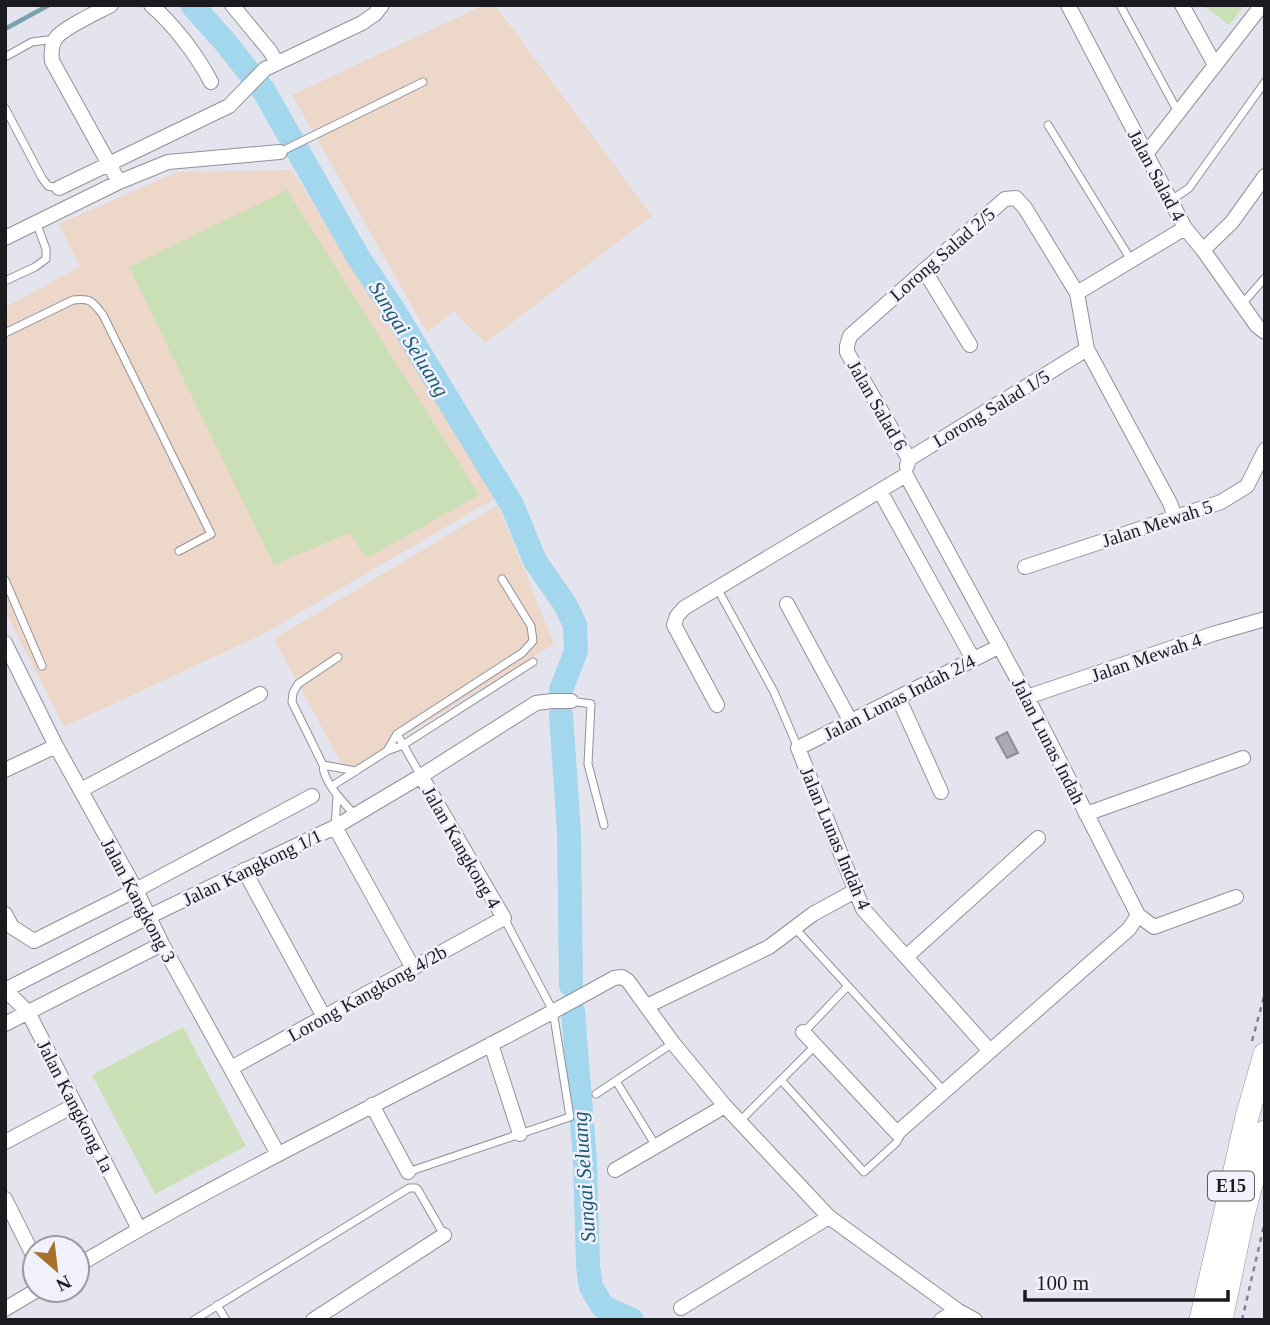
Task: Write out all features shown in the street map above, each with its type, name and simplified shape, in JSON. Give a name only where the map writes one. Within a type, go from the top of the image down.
[{"type":"highway","name":"E15","points":[[1201,1320],[1247,1117],[1265,1054]]},
{"type":"highway","name":"E15","points":[[1221,1320],[1243,1215],[1265,1132]]},
{"type":"street","points":[[111,5],[62,32],[55,39],[51,50],[52,61],[119,182]]},
{"type":"street","points":[[151,5],[201,64],[211,82]]},
{"type":"street","points":[[232,5],[263,42],[271,66]]},
{"type":"street","points":[[59,188],[229,106],[271,66],[362,23],[382,5]]},
{"type":"street","name":"Jalan Salad 4","points":[[1068,5],[1185,228],[1257,327],[1265,332]]},
{"type":"street","points":[[1182,5],[1215,65]]},
{"type":"street","points":[[1146,154],[1262,5]]},
{"type":"street","points":[[5,239],[119,182],[168,162],[280,152]]},
{"type":"street","points":[[1203,250],[1232,222],[1265,176]]},
{"type":"street","name":"Lorong Salad 2/5","points":[[847,352],[850,336],[1005,199],[1016,198],[1025,208],[1077,293],[1087,349],[1175,517]]},
{"type":"street","points":[[1077,293],[1185,228]]},
{"type":"street","points":[[924,270],[970,345]]},
{"type":"street","name":"Lorong Salad 1/5","points":[[909,458],[1087,349]]},
{"type":"street","name":"Jalan Salad 6","points":[[847,352],[909,458]]},
{"type":"street","name":"Jalan Mewah 5","points":[[1025,567],[1221,502],[1247,486],[1265,450]]},
{"type":"street","points":[[717,705],[674,625],[677,616],[684,608],[906,475],[909,458]]},
{"type":"street","name":"Jalan Lunas Indah","points":[[906,475],[1027,697],[1138,915]]},
{"type":"street","points":[[880,491],[973,659]]},
{"type":"street","points":[[787,604],[851,722]]},
{"type":"street","name":"Jalan Mewah 4","points":[[1027,697],[1265,619]]},
{"type":"street","name":"Jalan Kangkong 3","points":[[5,643],[56,746],[278,1154]]},
{"type":"street","name":"Jalan Lunas Indah 2/4","points":[[798,748],[1000,646]]},
{"type":"street","points":[[80,790],[260,694]]},
{"type":"street","points":[[898,697],[941,792]]},
{"type":"street","name":"Jalan Kangkong 1/1","points":[[5,990],[148,917],[335,827],[536,703],[571,701]]},
{"type":"street","points":[[5,770],[56,746]]},
{"type":"street","name":"Jalan Lunas Indah 4","points":[[798,748],[863,909],[990,1051]]},
{"type":"street","points":[[1086,814],[1243,758]]},
{"type":"street","name":"Jalan Kangkong 4","points":[[421,776],[503,918]]},
{"type":"street","points":[[5,914],[12,927],[34,941],[312,796]]},
{"type":"street","points":[[335,827],[413,968]]},
{"type":"street","points":[[906,957],[1038,838]]},
{"type":"street","points":[[244,870],[324,1017]]},
{"type":"street","points":[[648,1006],[769,947],[813,914],[855,891]]},
{"type":"street","points":[[803,1032],[897,1133],[1129,929],[1138,915],[1154,927],[1236,897]]},
{"type":"street","name":"Lorong Kangkong 4/2b","points":[[231,1068],[503,918]]},
{"type":"street","points":[[5,1024],[162,944]]},
{"type":"street","points":[[91,1258],[278,1154],[614,978],[622,977],[648,1006],[673,1043],[725,1106],[829,1217],[957,1310],[975,1320]]},
{"type":"street","name":"Jalan Kangkong 1a","points":[[5,990],[28,1012],[139,1229]]},
{"type":"street","points":[[491,1044],[520,1134]]},
{"type":"street","points":[[5,1142],[75,1105]]},
{"type":"street","points":[[372,1105],[408,1172]]},
{"type":"street","points":[[615,1171],[725,1106]]},
{"type":"street","points":[[5,1199],[22,1234]]},
{"type":"street","points":[[681,1308],[829,1217]]},
{"type":"street","points":[[313,1320],[330,1315],[444,1235]]},
{"type":"street","points":[[5,1309],[21,1300]]},
{"type":"street","points":[[941,1320],[957,1310]]},
{"type":"lane","points":[[1120,5],[1178,113]]},
{"type":"lane","points":[[5,57],[32,42],[55,39]]},
{"type":"lane","points":[[280,152],[423,82]]},
{"type":"lane","points":[[1170,201],[1189,187],[1265,82]]},
{"type":"lane","points":[[5,108],[42,178],[48,186],[59,188]]},
{"type":"lane","points":[[1048,125],[1131,260]]},
{"type":"lane","points":[[5,281],[35,267],[46,258],[46,248],[36,222]]},
{"type":"lane","points":[[1241,304],[1265,278]]},
{"type":"lane","points":[[5,333],[73,299],[85,298],[93,302],[103,315],[211,534],[178,551]]},
{"type":"lane","points":[[387,751],[397,734],[522,653],[533,641],[531,626],[502,579]]},
{"type":"lane","points":[[5,580],[43,666]]},
{"type":"lane","points":[[717,588],[774,692],[798,748]]},
{"type":"lane","points":[[338,657],[298,684],[292,702],[337,797],[355,815]]},
{"type":"lane","points":[[332,786],[387,751],[403,745],[533,662]]},
{"type":"lane","points":[[571,701],[591,704],[588,764],[604,825]]},
{"type":"lane","points":[[397,734],[421,776]]},
{"type":"lane","points":[[323,765],[356,771]]},
{"type":"lane","points":[[335,827],[337,797]]},
{"type":"lane","points":[[408,1172],[570,1117],[558,1009],[503,918]]},
{"type":"lane","points":[[794,928],[944,1091]]},
{"type":"lane","points":[[803,1032],[848,986]]},
{"type":"lane","points":[[596,1094],[673,1043]]},
{"type":"lane","points":[[739,1121],[816,1045]]},
{"type":"lane","points":[[781,1080],[864,1172],[896,1143],[900,1136],[897,1133]]},
{"type":"lane","points":[[616,1081],[656,1146]]},
{"type":"lane","points":[[194,1320],[410,1188],[418,1190],[444,1235]]},
{"type":"lane","points":[[217,1306],[226,1320]]},
{"type":"path","points":[[1242,1320],[1265,1221]]},
{"type":"shaded area","points":[[484,5],[495,5],[652,216],[485,343],[454,311],[427,332],[292,95]]},
{"type":"shaded area","points":[[292,170],[497,497],[263,634],[64,727],[5,611],[5,307],[80,267],[59,224],[177,172]]},
{"type":"shaded area","points":[[498,505],[554,644],[346,772],[274,639]]},
{"type":"green space","points":[[1203,5],[1245,5],[1229,25]]},
{"type":"green space","points":[[287,190],[479,495],[367,558],[349,533],[274,565],[129,267]]},
{"type":"green space","points":[[183,1027],[246,1146],[155,1194],[92,1075]]},
{"type":"building","points":[[1007,732],[1018,753],[1007,758],[996,738]]},
{"type":"waterway","points":[[5,29],[49,5]]},
{"type":"waterway","name":"Sungai Seluang","points":[[192,5],[264,91],[358,257],[393,309],[512,505],[535,561],[565,604],[575,625],[576,651],[561,690]]},
{"type":"waterway","name":"Sungai Seluang","points":[[561,715],[569,832],[571,985]]},
{"type":"waterway","name":"Sungai Seluang","points":[[573,1012],[585,1161],[591,1287],[603,1307],[632,1320]]}]
